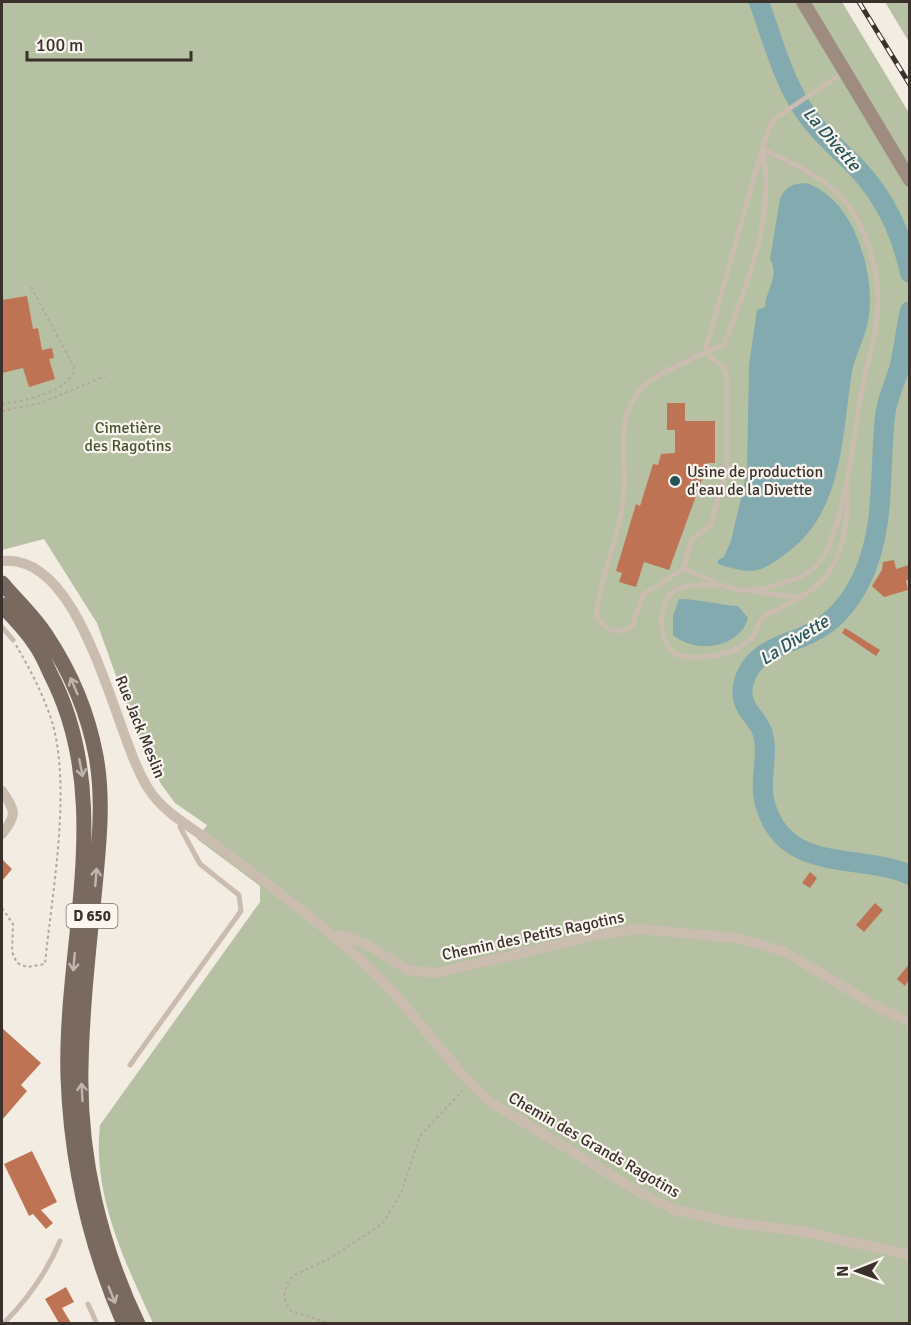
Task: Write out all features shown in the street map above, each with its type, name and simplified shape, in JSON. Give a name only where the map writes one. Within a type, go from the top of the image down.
[{"type":"main road","points":[[803,2],[909,180]]},
{"type":"main road","name":"D 650","points":[[2,583],[45,633],[73,682],[89,725],[96,757],[100,794],[100,833],[82,1021],[83,1120],[101,1225],[110,1257],[138,1323]]},
{"type":"main road","name":"D 650","points":[[2,605],[35,643],[61,694],[75,736],[83,777],[86,824],[69,1026],[71,1119],[76,1164],[88,1220],[101,1267],[124,1323]]},
{"type":"street","name":"Rue Jack Meslin","points":[[2,561],[16,560],[34,567],[44,574],[66,602],[93,650],[147,787],[160,804],[332,936]]},
{"type":"street","points":[[2,791],[14,809],[13,819],[2,834]]},
{"type":"street","name":"Chemin des Petits Ragotins","points":[[332,936],[357,940],[408,970],[436,973],[598,935],[638,929],[737,938],[785,952],[878,1007],[909,1022]]},
{"type":"street","name":"Chemin des Grands Ragotins","points":[[332,936],[378,977],[470,1084],[510,1115],[644,1195],[675,1210],[734,1223],[800,1231],[909,1255]]},
{"type":"lane","points":[[705,352],[762,149],[773,121],[844,72]]},
{"type":"lane","points":[[705,352],[724,368],[727,376],[727,469],[710,526],[692,539],[683,569],[643,595],[632,626],[612,631],[600,621],[596,614],[624,493],[622,440],[629,409],[635,396],[647,384],[705,352],[724,345],[745,289],[761,229],[767,171],[762,149]]},
{"type":"lane","points":[[754,592],[795,579],[814,570],[826,551],[847,483],[863,386],[874,339],[878,303],[874,265],[858,220],[839,194],[824,180],[762,149]]},
{"type":"lane","points":[[718,585],[684,587],[671,593],[666,599],[663,607],[662,628],[669,646],[676,655],[692,657],[717,655],[742,645],[750,640],[765,615],[824,582],[832,570],[847,525],[847,483]]},
{"type":"lane","points":[[683,569],[738,592],[799,598]]},
{"type":"lane","points":[[2,627],[13,640]]},
{"type":"lane","points":[[130,1065],[241,911],[239,895],[200,864],[180,827],[183,822]]},
{"type":"lane","points":[[3,1323],[35,1286],[52,1260],[60,1241]]},
{"type":"lane","points":[[88,1304],[97,1323]]},
{"type":"path","points":[[2,404],[51,391],[71,380],[74,374],[75,367],[31,287]]},
{"type":"path","points":[[2,411],[41,404],[105,376]]},
{"type":"path","points":[[2,908],[13,924],[12,952],[17,963],[27,966],[45,964],[59,815],[59,767],[53,725],[26,663],[13,640]]},
{"type":"path","points":[[332,1323],[291,1311],[285,1300],[287,1282],[294,1275],[361,1239],[382,1223],[401,1193],[420,1136],[439,1113],[470,1084]]},
{"type":"green space","name":"Cimetière des Ragotins","points":[[2,2],[842,2],[909,113],[909,1323],[153,1323],[122,1252],[106,1202],[99,1151],[100,1125],[260,902],[260,886],[197,839],[207,825],[175,803],[161,784],[138,737],[97,623],[44,539],[2,550]]},
{"type":"green space","points":[[885,2],[909,2],[909,42]]},
{"type":"water","points":[[806,183],[823,191],[837,204],[858,240],[869,283],[868,322],[852,371],[836,473],[819,517],[806,536],[770,565],[755,570],[740,570],[718,564],[718,560],[724,557],[731,541],[747,471],[749,365],[757,310],[765,307],[773,277],[773,265],[770,259],[780,199],[790,186]]},
{"type":"water","points":[[679,599],[738,606],[748,618],[736,636],[726,642],[704,646],[693,645],[673,635],[673,616]]},
{"type":"building","points":[[27,296],[33,329],[38,328],[42,350],[52,348],[54,358],[49,359],[55,379],[29,387],[23,368],[2,373],[2,300]]},
{"type":"building","name":"Usine de production d'eau de la Divette","points":[[667,403],[685,403],[685,421],[715,421],[715,463],[708,463],[669,570],[644,562],[636,587],[619,582],[622,573],[616,571],[636,504],[640,506],[653,464],[658,465],[661,454],[675,453],[675,430],[667,430]]},
{"type":"building","points":[[894,560],[896,569],[909,565],[909,580],[906,580],[908,590],[884,597],[872,586],[882,570],[883,562]]},
{"type":"building","points":[[845,628],[880,650],[876,656],[842,633]]},
{"type":"building","points":[[2,859],[12,869],[2,881]]},
{"type":"building","points":[[810,872],[817,878],[810,888],[802,883]]},
{"type":"building","points":[[875,903],[883,910],[864,932],[856,925]]},
{"type":"building","points":[[909,964],[909,980],[905,986],[897,979]]},
{"type":"building","points":[[2,1028],[41,1063],[21,1085],[27,1091],[2,1120]]},
{"type":"building","points":[[32,1151],[57,1202],[41,1210],[53,1223],[46,1229],[33,1214],[29,1216],[4,1164]]},
{"type":"building","points":[[66,1287],[74,1302],[62,1308],[71,1323],[59,1323],[45,1299]]},
{"type":"waterway","name":"La Divette","points":[[759,2],[793,92],[815,126],[857,168],[884,204],[897,230],[910,273]]},
{"type":"waterway","name":"La Divette","points":[[910,311],[900,365],[886,410],[878,519],[870,559],[862,578],[847,603],[827,623],[758,659],[744,680],[742,692],[745,704],[760,727],[764,740],[763,795],[765,804],[775,826],[789,842],[806,852],[826,858],[890,868],[910,875]]},
{"type":"railway","points":[[859,2],[910,85]]},
{"type":"place","name":"Usine de production d'eau de la Divette","points":[[675,481]]}]
